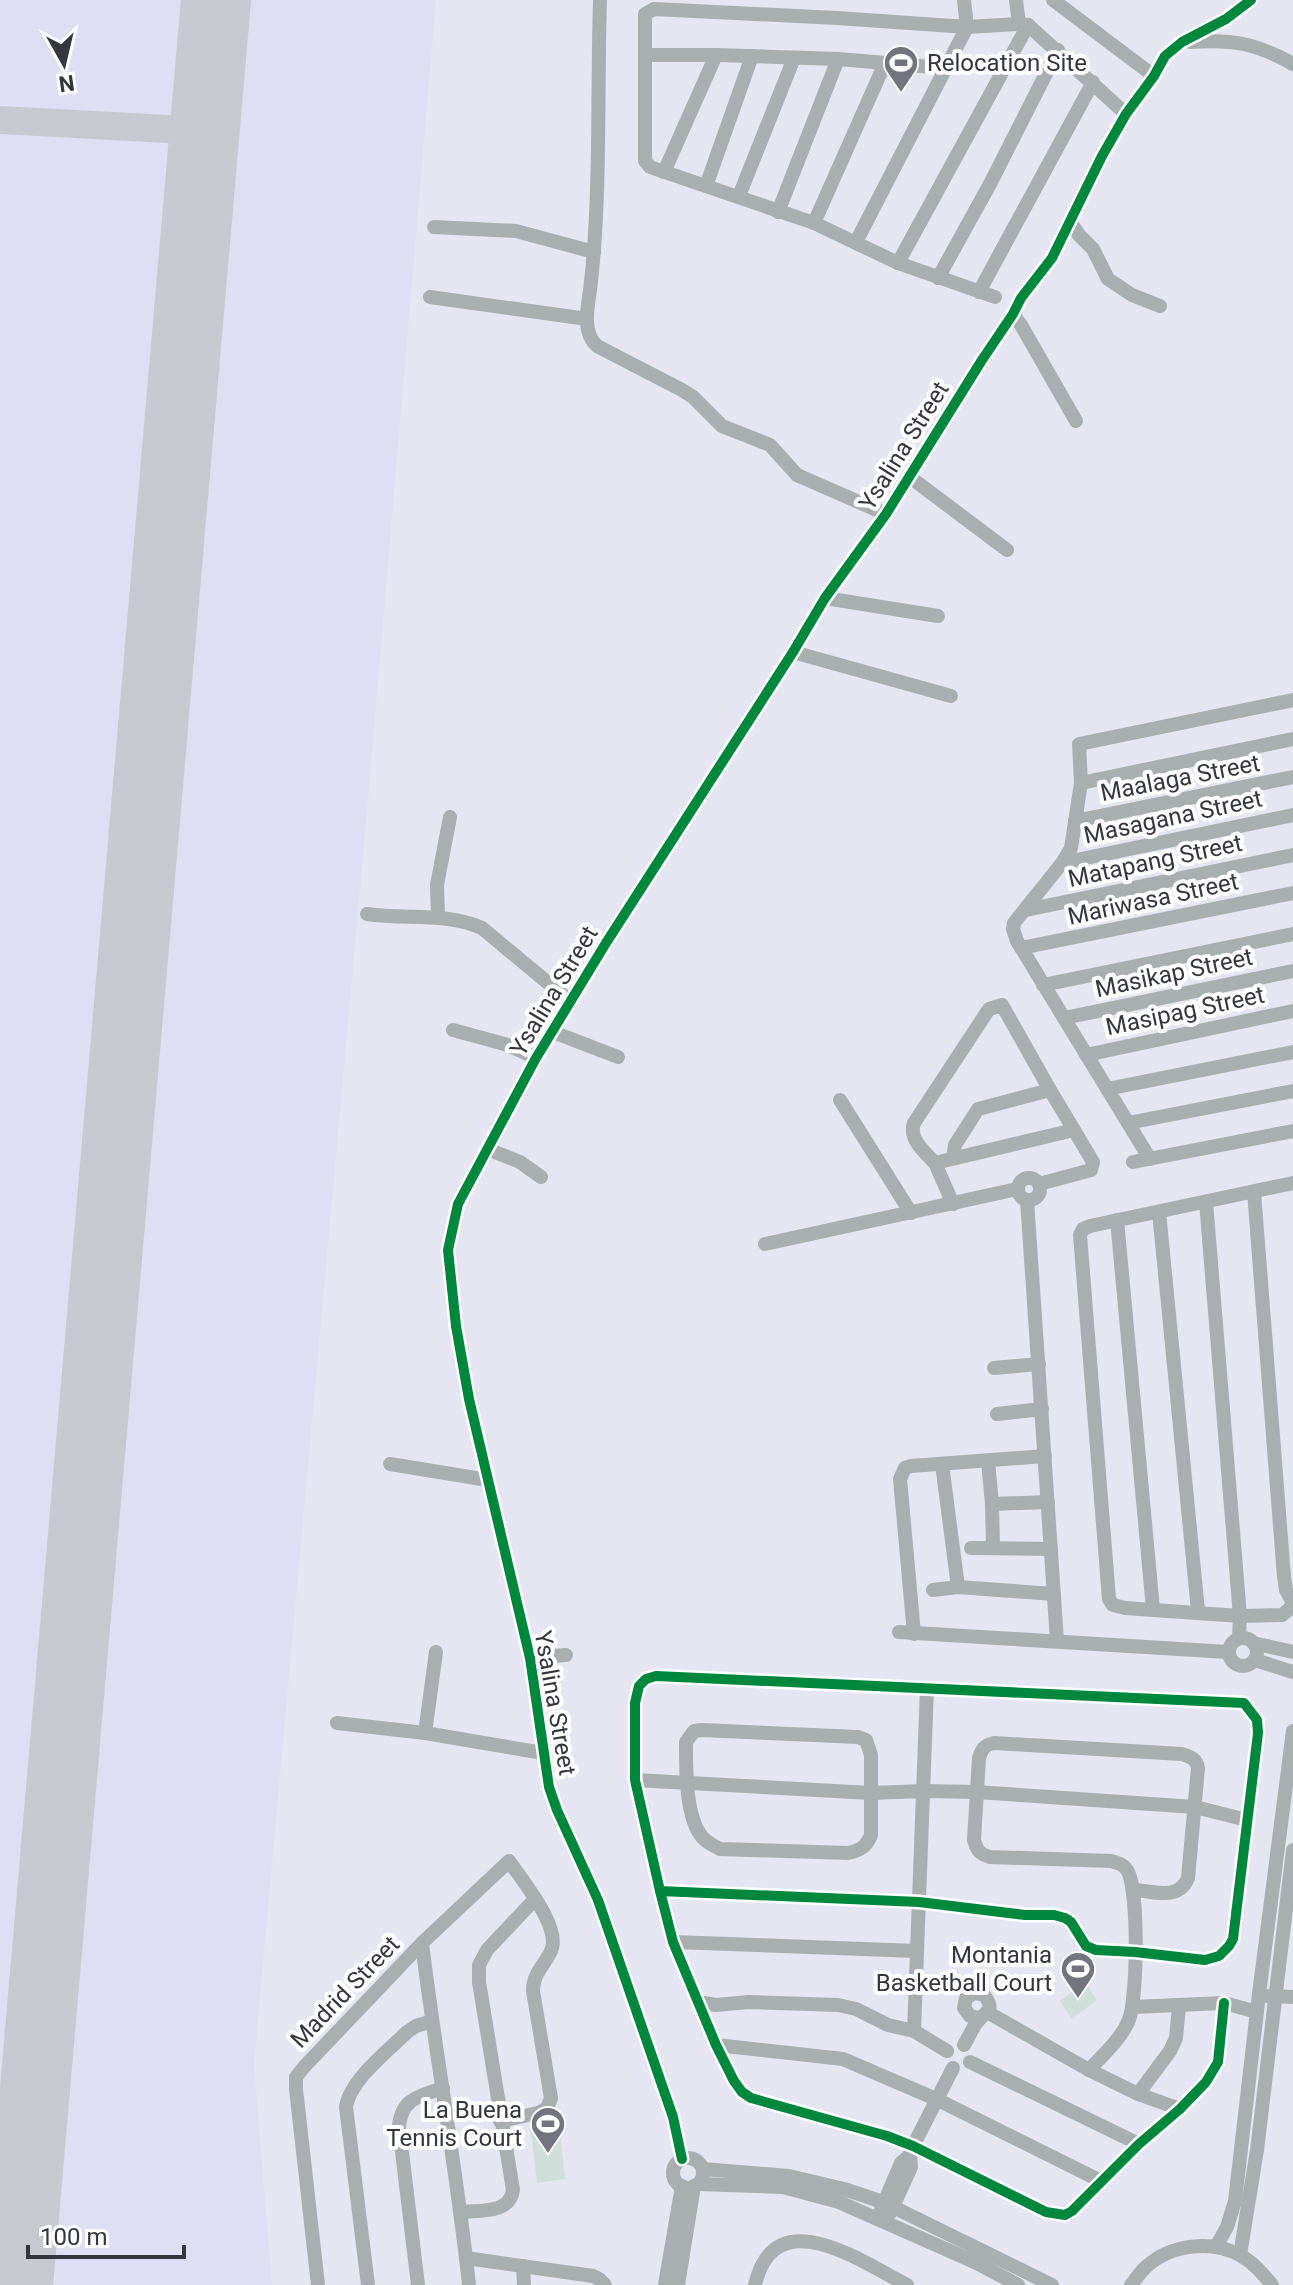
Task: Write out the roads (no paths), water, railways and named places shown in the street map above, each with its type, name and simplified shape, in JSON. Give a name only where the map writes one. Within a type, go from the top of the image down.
[{"type":"street","points":[[600,0],[599,165],[587,319],[590,340],[693,397],[722,426],[770,445],[797,475],[886,514]]},
{"type":"street","points":[[856,242],[967,27],[964,0]]},
{"type":"street","points":[[1016,0],[1024,25],[1058,50],[1126,114]]},
{"type":"street","points":[[1053,0],[1154,76]]},
{"type":"street","name":"Ysalina Street","points":[[682,2159],[673,2117],[598,1900],[552,1800],[530,1658],[469,1399],[456,1326],[448,1250],[458,1204],[536,1058],[606,943],[825,598],[886,514],[1021,298],[1052,258],[1126,114],[1165,56],[1182,42],[1226,19],[1251,0]]},
{"type":"street","points":[[995,297],[898,263],[814,223],[650,167],[645,161],[645,14],[654,9],[967,27],[1024,25]]},
{"type":"street","points":[[898,263],[1024,25]]},
{"type":"street","points":[[1182,42],[1231,40],[1270,51],[1293,64]]},
{"type":"street","points":[[938,278],[1058,50]]},
{"type":"street","points":[[646,55],[838,59],[945,68]]},
{"type":"street","points":[[664,172],[716,55]]},
{"type":"street","points":[[706,186],[752,56]]},
{"type":"street","points":[[739,196],[794,58]]},
{"type":"street","points":[[778,212],[838,59]]},
{"type":"street","points":[[814,223],[885,63]]},
{"type":"street","points":[[979,292],[1093,82]]},
{"type":"street","points":[[1071,223],[1093,249],[1108,279],[1132,295],[1160,306]]},
{"type":"street","points":[[434,227],[516,231],[594,252]]},
{"type":"street","points":[[430,297],[587,319]]},
{"type":"street","points":[[1013,314],[1076,421]]},
{"type":"street","points":[[910,477],[1007,550]]},
{"type":"street","points":[[825,598],[938,616]]},
{"type":"street","points":[[793,652],[951,696]]},
{"type":"street","points":[[1150,1159],[1043,985],[1013,929],[1018,917],[1071,848],[1081,783],[1079,744],[1293,700]]},
{"type":"street","points":[[1081,783],[1293,739]]},
{"type":"street","name":"Maalaga Street","points":[[1075,821],[1293,777]]},
{"type":"street","name":"Masagana Street","points":[[1062,863],[1293,815]]},
{"type":"street","points":[[438,917],[437,885],[450,817]]},
{"type":"street","name":"Matapang Street","points":[[1026,910],[1293,855]]},
{"type":"street","name":"Mariwasa Street","points":[[1021,948],[1293,893]]},
{"type":"street","points":[[367,914],[438,917],[482,928],[571,1002]]},
{"type":"street","points":[[1043,985],[1293,934]]},
{"type":"street","name":"Masikap Street","points":[[1064,1018],[1293,971]]},
{"type":"street","points":[[765,1244],[953,1204],[1038,1195],[1039,1184],[1091,1170],[1093,1162],[1002,1005],[989,1009],[912,1129],[915,1140],[935,1163],[953,1204]]},
{"type":"street","name":"Masipag Street","points":[[1086,1055],[1293,1011]]},
{"type":"street","points":[[453,1030],[508,1045],[536,1058]]},
{"type":"street","points":[[553,1032],[618,1057]]},
{"type":"street","points":[[1107,1089],[1293,1052]]},
{"type":"street","points":[[953,1158],[955,1145],[978,1109],[1050,1090]]},
{"type":"street","points":[[1128,1123],[1293,1091]]},
{"type":"street","points":[[840,1100],[911,1213]]},
{"type":"street","points":[[935,1163],[1074,1130]]},
{"type":"street","points":[[1133,1162],[1293,1131]]},
{"type":"street","points":[[487,1149],[520,1162],[541,1177]]},
{"type":"street","points":[[1254,1192],[1284,1577],[1293,1604],[1282,1615],[1240,1616],[1113,1605],[1107,1589],[1080,1235],[1083,1229],[1090,1226],[1293,1183]]},
{"type":"street","points":[[1022,1195],[1039,1364],[1057,1641]]},
{"type":"street","points":[[1206,1202],[1240,1616],[1246,1640],[1257,1651],[1255,1660],[1248,1666],[1239,1666],[1231,1661],[1228,1652],[1231,1643],[1246,1640],[1293,1652]]},
{"type":"street","points":[[1159,1212],[1198,1611]]},
{"type":"street","points":[[1117,1220],[1153,1609]]},
{"type":"street","points":[[994,1368],[1039,1364]]},
{"type":"street","points":[[997,1414],[1042,1409]]},
{"type":"street","points":[[1045,1456],[905,1468],[900,1479],[906,1633],[1228,1652]]},
{"type":"street","points":[[988,1461],[993,1547]]},
{"type":"street","points":[[390,1464],[488,1480]]},
{"type":"street","points":[[942,1464],[958,1587]]},
{"type":"street","points":[[992,1504],[1048,1502]]},
{"type":"street","points":[[971,1548],[1051,1549]]},
{"type":"street","points":[[933,1590],[958,1587],[1054,1594]]},
{"type":"street","points":[[425,1733],[436,1652]]},
{"type":"street","points":[[530,1658],[566,1655]]},
{"type":"street","points":[[1255,1660],[1293,1672]]},
{"type":"street","points":[[660,1891],[919,1902],[1065,1918],[1086,1946],[1096,1950],[1205,1960],[1219,1956],[1233,1939],[1258,1733],[1257,1720],[1244,1703],[656,1676],[646,1679],[639,1686],[635,1703],[635,1780],[660,1891],[673,1942],[716,2045],[734,2081],[751,2098],[887,2136],[1055,2214],[1065,2215],[1206,2082],[1218,2062],[1224,2003]]},
{"type":"street","points":[[914,2031],[927,1688]]},
{"type":"street","points":[[337,1723],[425,1733],[543,1753]]},
{"type":"street","points":[[694,1731],[858,1737],[866,1740],[871,1755],[871,1835],[861,1850],[848,1853],[720,1849],[700,1835],[694,1823],[687,1784],[686,1742],[694,1731]]},
{"type":"street","points":[[1216,2247],[1227,2227],[1235,2201],[1293,1731]]},
{"type":"street","points":[[1089,2070],[1128,2023],[1133,2007],[1134,1890],[1126,1868],[1111,1861],[990,1857],[981,1854],[974,1840],[982,1748],[994,1743],[1182,1754],[1192,1758],[1196,1762],[1195,1807],[1185,1885],[1182,1890],[1172,1893],[1134,1890]]},
{"type":"street","points":[[635,1780],[871,1793],[977,1792],[1195,1807],[1247,1820]]},
{"type":"street","points":[[1240,2255],[1276,1997],[1286,1982],[1293,1850]]},
{"type":"street","name":"Madrid Street","points":[[318,2285],[296,2077],[422,1943],[509,1861],[535,1899]]},
{"type":"street","points":[[461,2212],[499,2208],[507,2205],[512,2198],[513,2190],[500,2121],[479,1982],[479,1965],[493,1942],[535,1899],[554,1938],[552,1949],[533,1981],[551,2104],[538,2113],[500,2121]]},
{"type":"street","points":[[673,1942],[917,1951]]},
{"type":"street","points":[[422,1943],[469,2285]]},
{"type":"street","points":[[1261,1976],[1286,1982]]},
{"type":"street","points":[[1259,1994],[1293,1997]]},
{"type":"street","points":[[698,2002],[716,2005],[749,2002],[838,2005],[856,2009],[888,2025],[914,2031],[947,2051]]},
{"type":"street","points":[[1133,2007],[1224,2003],[1257,2012]]},
{"type":"street","points":[[1138,2094],[1170,2051],[1176,2038],[1179,2006]]},
{"type":"street","points":[[964,2045],[984,2015],[1138,2094],[1180,2109]]},
{"type":"street","points":[[368,2285],[347,2097],[356,2083],[407,2032],[432,2021]]},
{"type":"street","points":[[954,2044],[964,2045],[971,2052],[970,2062],[963,2068],[953,2068],[947,2060],[947,2051],[954,2044]]},
{"type":"street","points":[[716,2045],[843,2059],[936,2099],[1101,2181]]},
{"type":"street","points":[[970,2062],[1139,2144]]},
{"type":"street","points":[[882,2220],[888,2204],[911,2167],[912,2150],[953,2068]]},
{"type":"street","points":[[418,2285],[400,2116],[409,2102],[443,2088]]},
{"type":"street","points":[[665,2285],[691,2186],[703,2176],[703,2169],[692,2158],[682,2159],[675,2165],[675,2180],[691,2186],[783,2187],[839,2202],[977,2263],[1018,2285]]},
{"type":"street","points":[[703,2169],[789,2176],[844,2189],[888,2204],[1052,2285]]},
{"type":"street","points":[[678,2285],[691,2186]]},
{"type":"street","points":[[755,2285],[758,2271],[767,2255],[781,2245],[800,2240],[836,2249],[907,2285]]},
{"type":"street","points":[[1131,2285],[1147,2266],[1168,2253],[1192,2246],[1216,2247],[1240,2255],[1258,2268],[1272,2285]]},
{"type":"street","points":[[466,2258],[593,2276],[605,2285]]},
{"type":"street","points":[[523,2266],[524,2285]]},
{"type":"place","name":"Relocation Site","points":[[901,94]]},
{"type":"place","name":"Montania Basketball Court","points":[[1078,2000]]},
{"type":"place","name":"La Buena Tennis Court","points":[[548,2155]]}]
